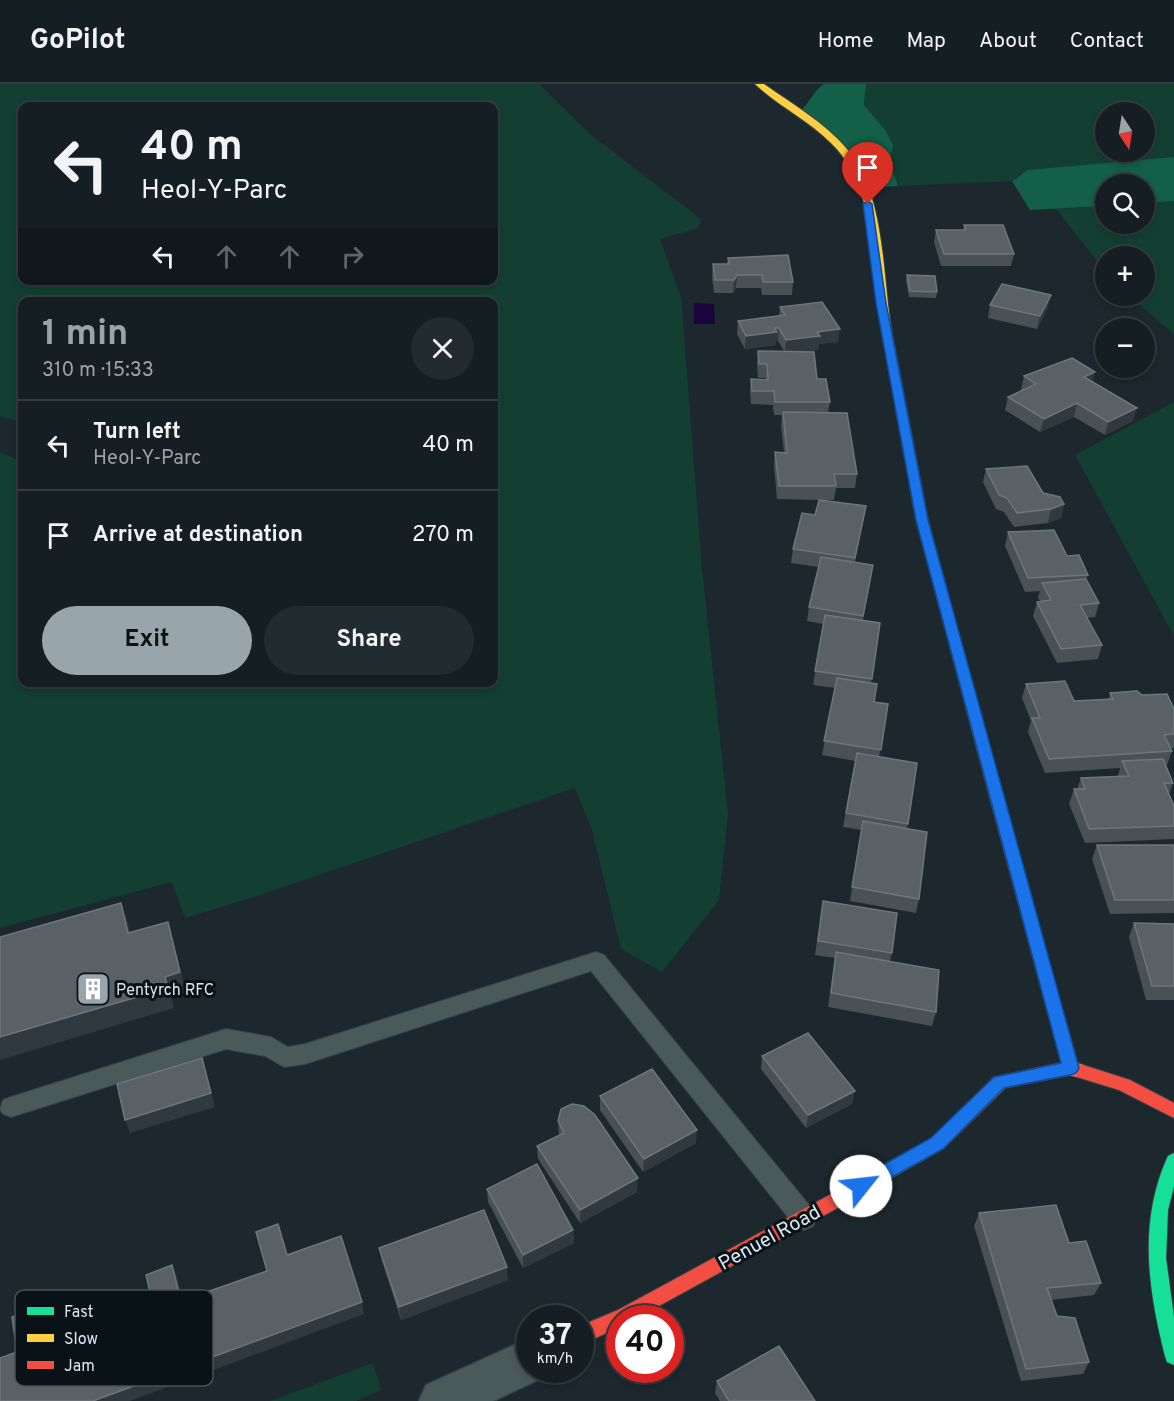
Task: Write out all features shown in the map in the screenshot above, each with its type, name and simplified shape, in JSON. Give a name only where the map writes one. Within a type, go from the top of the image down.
[{"type":"street","points":[[759,84],[831,139],[850,158],[862,178],[873,233],[881,303],[922,520],[1070,1068]]},
{"type":"street","name":"Penuel Road","points":[[594,1330],[624,1316],[937,1144],[1000,1082],[1070,1068],[1124,1085],[1174,1111]]},
{"type":"street","points":[[1174,1161],[1155,1217],[1155,1270],[1174,1356]]},
{"type":"street","points":[[442,1401],[516,1367]]},
{"type":"lane","points":[[11,1107],[226,1039],[271,1047],[284,1057],[305,1054],[596,961],[804,1218]]},
{"type":"green space","points":[[0,84],[539,84],[590,134],[701,219],[698,228],[660,239],[681,297],[702,569],[728,814],[719,900],[662,972],[621,949],[592,830],[575,788],[257,896],[185,918],[172,882],[0,928],[0,452],[18,460],[18,687],[498,687],[498,297],[18,297],[18,421],[0,416]]},
{"type":"green space","points":[[824,84],[866,84],[864,105],[885,130],[893,145],[890,163],[898,186],[880,187],[862,179],[802,109]]},
{"type":"green space","points":[[866,84],[1174,84],[1174,157],[1155,159],[1155,102],[1095,102],[1095,162],[1129,162],[1020,174],[1012,181],[898,186],[890,163],[893,145],[864,105]]},
{"type":"green space","points":[[1174,157],[1174,201],[1155,202],[1155,174],[1095,174],[1095,207],[1030,210],[1012,181],[1028,170],[1118,162],[1155,162],[1155,159]]},
{"type":"green space","points":[[1174,201],[1174,334],[1141,306],[1155,306],[1155,246],[1095,246],[1095,258],[1056,209],[1095,207],[1095,234],[1155,234],[1155,202]]},
{"type":"green space","points":[[1174,402],[1174,636],[1075,455]]},
{"type":"green space","points":[[373,1363],[381,1390],[356,1401],[270,1401]]},
{"type":"shaded area","points":[[694,303],[714,304],[715,324],[694,324]]},
{"type":"building","points":[[964,225],[1003,225],[1014,254],[944,254],[936,230],[966,230]]},
{"type":"building","points":[[788,255],[793,282],[763,282],[762,275],[737,275],[734,280],[715,280],[713,264],[729,264],[728,258]]},
{"type":"building","points":[[907,275],[935,276],[937,292],[910,291]]},
{"type":"building","points":[[1002,284],[1051,295],[1040,316],[990,305]]},
{"type":"building","points":[[822,302],[840,329],[817,332],[820,336],[786,340],[779,328],[775,328],[777,332],[746,336],[738,321],[785,315],[780,307]]},
{"type":"building","points":[[758,351],[814,352],[817,379],[826,379],[830,402],[775,402],[774,391],[752,391],[751,379],[768,380],[767,364],[759,364]]},
{"type":"building","points":[[1072,358],[1095,372],[1084,377],[1137,408],[1108,422],[1077,403],[1044,419],[1008,397],[1036,384],[1024,376]]},
{"type":"building","points":[[783,412],[847,413],[857,474],[834,474],[836,486],[779,486],[775,452],[787,453]]},
{"type":"building","points":[[1027,466],[1043,493],[1060,497],[1064,504],[1051,509],[1017,513],[1007,498],[999,495],[986,469]]},
{"type":"building","points":[[819,500],[866,506],[855,558],[793,549],[802,513],[815,515]]},
{"type":"building","points":[[1054,530],[1067,556],[1079,555],[1088,575],[1028,578],[1008,532]]},
{"type":"building","points":[[821,557],[873,565],[863,616],[809,607]]},
{"type":"building","points":[[1086,579],[1099,603],[1080,605],[1102,645],[1061,649],[1037,602],[1051,600],[1042,583]]},
{"type":"building","points":[[825,615],[880,623],[872,679],[815,671]]},
{"type":"building","points":[[837,678],[877,684],[874,702],[888,704],[881,750],[824,741]]},
{"type":"building","points":[[1065,681],[1074,701],[1113,699],[1110,693],[1137,691],[1142,695],[1167,694],[1174,709],[1174,734],[1164,735],[1172,751],[1049,759],[1032,718],[1040,718],[1026,684]]},
{"type":"building","points":[[857,753],[917,763],[908,824],[846,813]]},
{"type":"building","points":[[1163,759],[1173,783],[1164,783],[1174,806],[1174,826],[1089,829],[1074,789],[1085,789],[1081,778],[1129,776],[1122,761]]},
{"type":"building","points":[[863,821],[927,832],[919,899],[852,887]]},
{"type":"building","points":[[1097,845],[1174,845],[1174,900],[1115,900]]},
{"type":"building","points":[[823,901],[897,913],[892,953],[818,941]]},
{"type":"building","name":"Pentyrch RFC","points":[[121,903],[128,933],[168,922],[180,972],[165,977],[168,988],[0,1037],[0,937]]},
{"type":"building","points":[[1134,923],[1174,924],[1174,986],[1152,986]]},
{"type":"building","points":[[836,952],[939,970],[936,1012],[831,993]]},
{"type":"building","points":[[808,1033],[855,1091],[808,1115],[762,1056]]},
{"type":"building","points":[[202,1058],[211,1093],[125,1120],[117,1084]]},
{"type":"building","points":[[652,1069],[697,1130],[644,1159],[600,1096]]},
{"type":"building","points":[[572,1104],[584,1106],[595,1115],[638,1178],[580,1210],[537,1146],[564,1133],[558,1121],[561,1109]]},
{"type":"building","points":[[537,1164],[573,1230],[523,1255],[487,1189]]},
{"type":"building","points":[[1056,1205],[1069,1243],[1086,1241],[1101,1283],[1047,1288],[1057,1316],[1075,1318],[1089,1362],[1026,1369],[979,1213]]},
{"type":"building","points":[[484,1210],[507,1267],[399,1307],[379,1248]]},
{"type":"building","points":[[278,1224],[287,1255],[341,1236],[362,1302],[213,1357],[213,1290],[267,1271],[256,1232]]},
{"type":"building","points":[[172,1265],[178,1290],[150,1290],[146,1275]]},
{"type":"building","points":[[15,1316],[15,1338],[12,1317]]},
{"type":"building","points":[[779,1346],[815,1401],[729,1401],[717,1381]]},
{"type":"building","points":[[15,1353],[15,1386],[134,1386],[93,1401],[0,1401],[0,1358]]},
{"type":"traffic: fast","points":[[1174,1161],[1165,1186],[1157,1234],[1162,1306],[1174,1356]]},
{"type":"traffic: slow","points":[[759,84],[832,139],[851,160],[860,177],[872,219],[887,333]]},
{"type":"traffic: slow","points":[[944,602],[1003,821]]},
{"type":"traffic: slow","points":[[846,1194],[937,1144],[1000,1082],[1070,1068],[1077,1070]]},
{"type":"traffic: jam","points":[[887,333],[922,520],[944,602]]},
{"type":"traffic: jam","points":[[1003,821],[1070,1068]]},
{"type":"traffic: jam","points":[[1077,1070],[1124,1085],[1174,1111]]},
{"type":"traffic: jam","points":[[594,1330],[624,1316],[846,1194]]},
{"type":"place","name":"Pentyrch RFC","points":[[93,989]]},
{"type":"route","points":[[861,1186],[937,1144],[1000,1082],[1070,1068],[922,520],[881,303],[868,204]]}]
